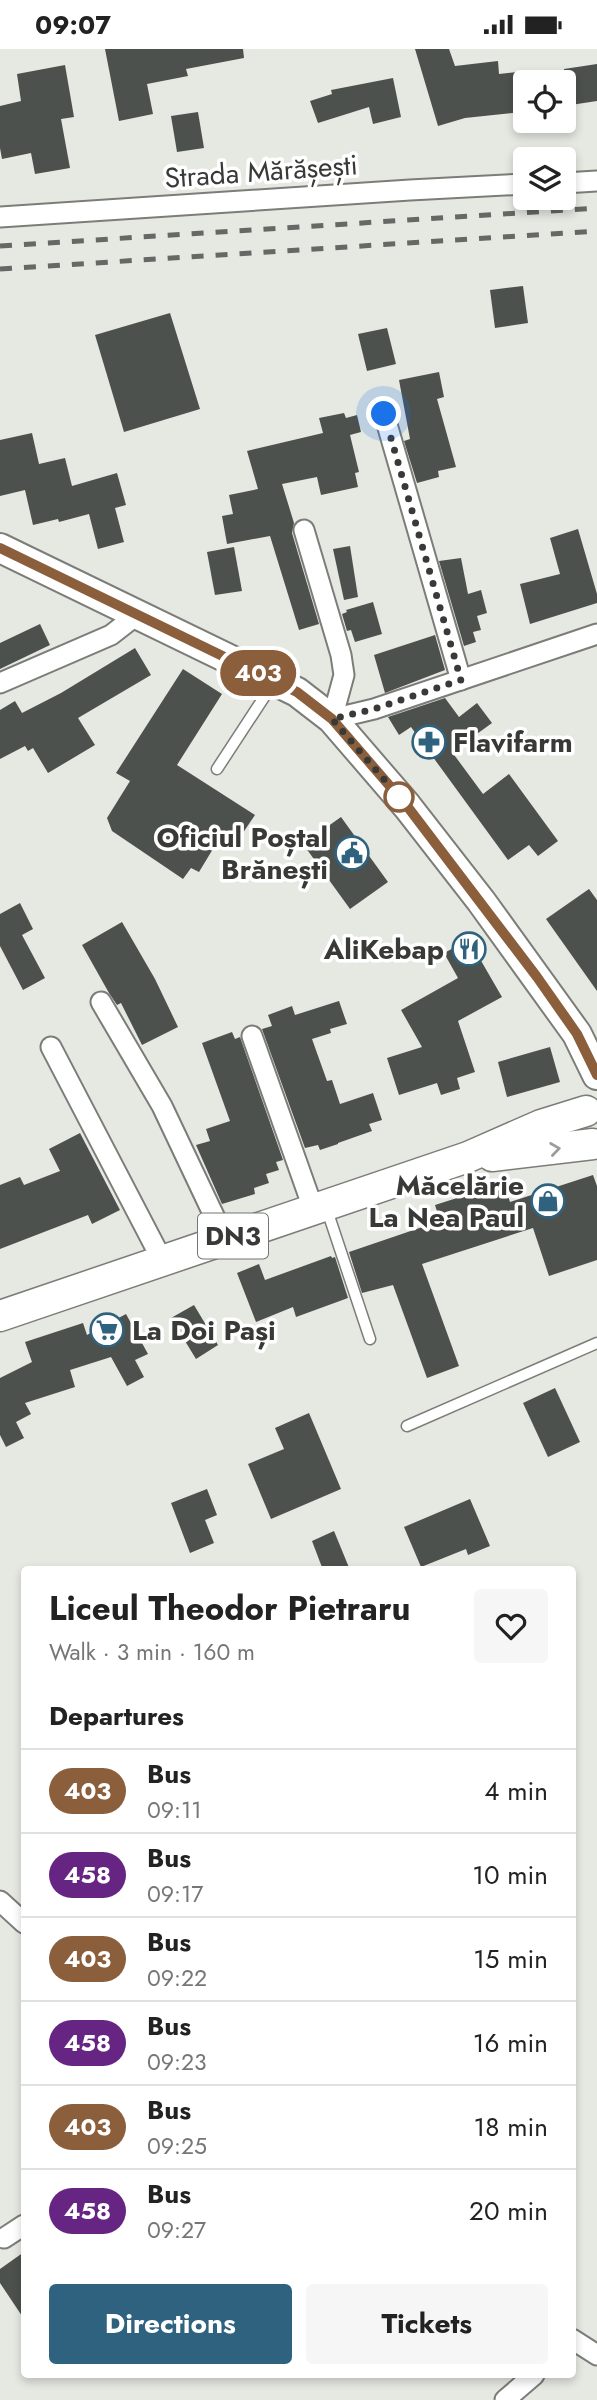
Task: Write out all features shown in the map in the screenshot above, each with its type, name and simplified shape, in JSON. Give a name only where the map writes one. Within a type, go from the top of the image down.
[{"type":"main road","points":[[0,548],[297,692],[332,719],[407,806],[481,901],[577,1034],[597,1075]]},
{"type":"main road","points":[[591,1104],[584,1128],[595,1145]]},
{"type":"main road","name":"DN3","points":[[0,1316],[468,1157],[591,1104]]},
{"type":"main road","name":"DN3","points":[[468,1157],[595,1145]]},
{"type":"street","points":[[576,182],[597,181]]},
{"type":"street","name":"Strada Mărășești","points":[[0,217],[513,185]]},
{"type":"street","points":[[384,414],[461,680]]},
{"type":"street","points":[[304,530],[341,655],[344,675],[332,719],[374,709],[597,634]]},
{"type":"street","points":[[0,683],[111,635],[138,614]]},
{"type":"street","points":[[101,1002],[162,1106],[225,1238]]},
{"type":"street","points":[[252,1036],[319,1206]]},
{"type":"street","points":[[51,1047],[162,1260]]},
{"type":"street","points":[[0,1901],[21,1920]]},
{"type":"street","points":[[4,2238],[21,2227]]},
{"type":"street","points":[[576,2343],[597,2354]]},
{"type":"street","points":[[505,2400],[531,2378]]},
{"type":"lane","points":[[217,769],[274,681]]},
{"type":"lane","points":[[319,1206],[370,1339]]},
{"type":"lane","points":[[407,1426],[597,1343]]},
{"type":"building","points":[[105,49],[243,49],[244,58],[186,69],[188,76],[147,84],[153,114],[119,121]]},
{"type":"building","points":[[415,49],[449,49],[455,66],[498,61],[499,74],[513,72],[513,113],[465,118],[438,126]]},
{"type":"building","points":[[597,64],[597,101],[576,104],[576,70],[564,69]]},
{"type":"building","points":[[65,65],[74,117],[61,119],[70,168],[35,174],[31,153],[2,159],[0,106],[21,101],[17,74]]},
{"type":"building","points":[[393,78],[401,117],[373,124],[369,107],[318,123],[310,101],[332,94],[331,90]]},
{"type":"building","points":[[198,112],[204,148],[177,152],[171,116]]},
{"type":"building","points":[[523,286],[528,323],[495,328],[490,290]]},
{"type":"building","points":[[170,313],[200,409],[124,432],[95,335]]},
{"type":"building","points":[[387,328],[396,364],[367,371],[358,334]]},
{"type":"building","points":[[439,372],[444,397],[437,399],[456,467],[438,471],[439,477],[417,483],[404,441],[410,439],[399,380]]},
{"type":"building","points":[[344,413],[346,418],[357,415],[361,432],[350,435],[359,472],[355,473],[358,487],[321,495],[317,477],[282,484],[294,523],[292,533],[319,624],[299,630],[270,536],[227,544],[222,516],[233,514],[229,495],[258,489],[247,451],[323,433],[319,418]]},
{"type":"building","points":[[32,433],[39,464],[65,458],[72,486],[117,473],[126,505],[115,508],[124,542],[98,549],[89,514],[33,525],[25,490],[0,496],[0,440]]},
{"type":"building","points":[[578,529],[597,594],[597,603],[530,624],[520,584],[560,574],[550,538]]},
{"type":"building","points":[[350,546],[358,597],[344,600],[333,549]]},
{"type":"building","points":[[234,547],[242,591],[215,595],[207,552]]},
{"type":"building","points":[[461,558],[468,594],[481,590],[487,613],[477,616],[481,630],[473,632],[476,642],[464,646],[439,561]]},
{"type":"building","points":[[373,602],[382,634],[355,642],[351,630],[347,631],[342,614],[347,612],[346,610]]},
{"type":"building","points":[[40,624],[50,645],[0,669],[0,643]]},
{"type":"building","points":[[435,635],[445,670],[385,693],[374,655]]},
{"type":"building","points":[[135,648],[151,675],[78,718],[95,745],[48,773],[33,748],[28,751],[25,746],[0,759],[0,710],[15,701],[22,713],[61,693]]},
{"type":"building","points":[[183,669],[222,694],[177,765],[255,815],[236,843],[222,834],[199,872],[191,868],[183,879],[112,831],[107,818],[130,781],[116,773]]},
{"type":"building","points":[[445,698],[459,717],[477,703],[492,723],[452,752],[483,794],[509,774],[558,841],[538,856],[529,845],[508,860],[411,727],[399,735],[388,717]]},
{"type":"building","name":"Oficiul Poștal Brănești","points":[[341,817],[388,882],[350,909],[303,844]]},
{"type":"building","points":[[589,889],[597,900],[597,991],[546,919]]},
{"type":"building","points":[[20,903],[33,929],[22,935],[45,978],[23,990],[0,946],[0,914]]},
{"type":"building","points":[[122,922],[155,979],[178,1027],[142,1045],[121,1003],[117,1005],[82,945]]},
{"type":"building","points":[[469,940],[502,997],[458,1021],[475,1072],[457,1078],[460,1089],[441,1095],[437,1083],[399,1095],[387,1058],[422,1047],[401,1010],[458,978],[444,953]]},
{"type":"building","points":[[339,1001],[347,1024],[330,1029],[331,1033],[312,1039],[327,1081],[332,1080],[340,1104],[373,1093],[382,1120],[369,1124],[372,1131],[338,1144],[320,1150],[318,1145],[305,1148],[262,1029],[272,1026],[268,1015],[292,1006],[295,1015]]},
{"type":"building","points":[[232,1032],[235,1039],[240,1037],[283,1160],[276,1162],[279,1170],[266,1174],[269,1183],[254,1188],[255,1194],[222,1204],[196,1145],[210,1141],[206,1129],[230,1121],[202,1043]]},
{"type":"building","points":[[550,1047],[560,1082],[507,1097],[498,1062]]},
{"type":"building","points":[[80,1133],[120,1210],[92,1224],[88,1215],[0,1249],[0,1185],[20,1177],[24,1185],[60,1171],[49,1149]]},
{"type":"building","points":[[593,1175],[597,1186],[597,1260],[549,1276],[533,1228],[422,1264],[459,1366],[427,1378],[393,1285],[362,1293],[349,1252],[440,1221],[435,1205],[504,1183],[510,1202]]},
{"type":"building","points":[[331,1256],[335,1257],[348,1298],[296,1317],[293,1307],[256,1322],[237,1273],[259,1264],[265,1280]]},
{"type":"building","points":[[194,1305],[218,1345],[196,1359],[171,1318]]},
{"type":"building","points":[[126,1314],[148,1354],[135,1360],[144,1377],[127,1386],[111,1357],[70,1370],[75,1387],[25,1403],[31,1414],[16,1422],[24,1438],[6,1447],[0,1435],[0,1378],[32,1362],[25,1342],[83,1323],[87,1335]]},
{"type":"building","points":[[555,1388],[580,1442],[548,1457],[523,1403]]},
{"type":"building","points":[[309,1413],[341,1489],[271,1519],[248,1464],[284,1449],[275,1428]]},
{"type":"building","points":[[207,1489],[217,1515],[205,1520],[214,1543],[190,1553],[171,1503]]},
{"type":"building","points":[[470,1499],[490,1546],[468,1555],[466,1549],[421,1566],[404,1527]]},
{"type":"building","points":[[334,1531],[348,1566],[321,1566],[312,1541]]},
{"type":"building","points":[[21,2254],[21,2314],[0,2283],[0,2269]]},
{"type":"railway","points":[[0,246],[597,208]]},
{"type":"railway","points":[[0,269],[597,231]]},
{"type":"bus line","name":"403","points":[[0,548],[297,692],[317,705],[407,806],[481,901],[577,1034],[597,1075]]},
{"type":"place","name":"Flavifarm","points":[[429,742]]},
{"type":"place","name":"Oficiul Poștal Brănești","points":[[352,853]]},
{"type":"place","name":"AliKebap","points":[[469,949]]},
{"type":"place","name":"Măcelărie La Nea Paul","points":[[548,1201]]},
{"type":"place","name":"La Doi Pași","points":[[107,1330]]},
{"type":"route","points":[[384,414],[461,680],[374,709],[332,719],[407,806],[399,797]]}]
